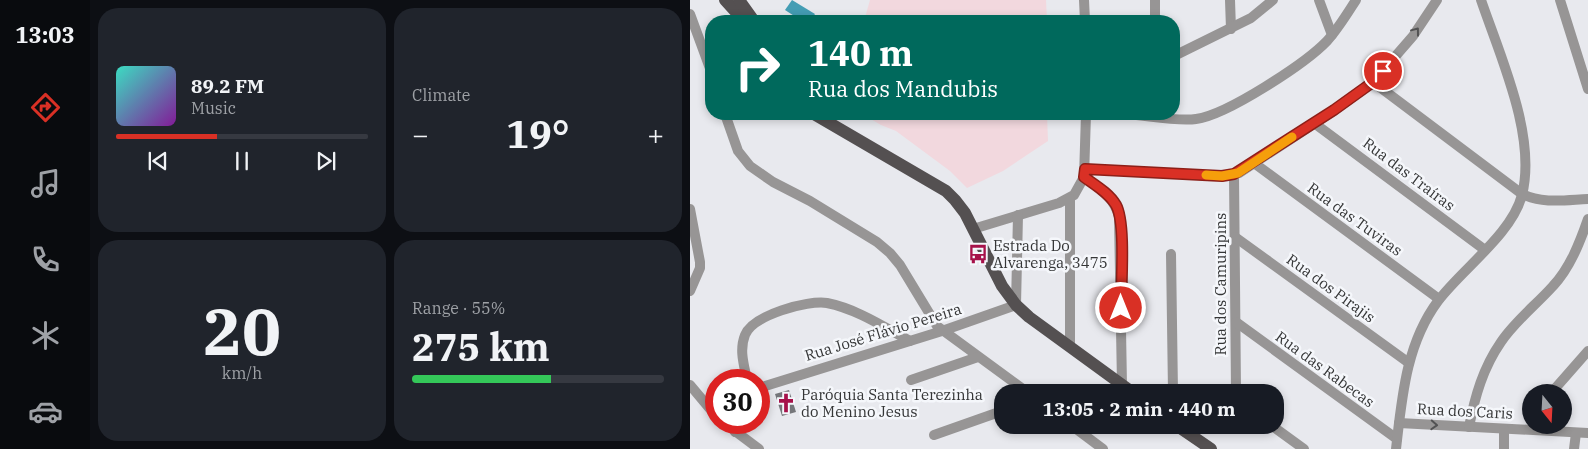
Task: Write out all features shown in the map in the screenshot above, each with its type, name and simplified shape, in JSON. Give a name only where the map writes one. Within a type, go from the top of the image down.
[{"type":"main road","points":[[726,0],[739,15]]},
{"type":"main road","points":[[738,0],[749,15]]},
{"type":"main road","points":[[824,120],[946,191],[956,200],[994,271],[1016,305],[1029,317],[1120,384]]},
{"type":"main road","points":[[832,120],[857,140]]},
{"type":"main road","points":[[1189,434],[1211,449]]},
{"type":"street","points":[[1084,0],[1084,15]]},
{"type":"street","points":[[1155,0],[1155,15]]},
{"type":"street","points":[[1230,0],[1231,29]]},
{"type":"street","points":[[1180,53],[1252,18],[1273,0]]},
{"type":"street","points":[[1319,0],[1332,34]]},
{"type":"street","points":[[1180,118],[1194,119],[1206,117],[1286,74],[1308,57],[1332,34],[1356,0]]},
{"type":"street","points":[[1085,173],[1222,176],[1234,174],[1254,163],[1373,82],[1413,36],[1437,0]]},
{"type":"street","points":[[1396,444],[1413,345],[1427,316],[1439,299],[1485,250],[1514,215],[1522,194],[1525,167],[1525,139],[1510,84],[1482,0]]},
{"type":"street","points":[[1560,0],[1588,89]]},
{"type":"street","points":[[690,14],[705,55]]},
{"type":"street","points":[[1373,82],[1522,194],[1533,200],[1588,199]]},
{"type":"street","points":[[727,120],[743,158],[773,182],[861,232],[890,253],[932,319],[942,331],[1015,384]]},
{"type":"street","points":[[973,229],[1070,199],[1078,191],[1085,173],[1086,120]]},
{"type":"street","name":"Rua das Traíras","points":[[1314,123],[1485,250]]},
{"type":"street","name":"Rua das Tuviras","points":[[1254,163],[1439,299]]},
{"type":"street","points":[[1085,173],[1115,203],[1120,217],[1127,384]]},
{"type":"street","name":"Rua dos Camuripins","points":[[1234,174],[1236,384]]},
{"type":"street","points":[[1070,199],[1070,347]]},
{"type":"street","points":[[690,209],[700,262],[700,268],[690,291]]},
{"type":"street","points":[[1016,305],[1018,215]]},
{"type":"street","points":[[1469,427],[1475,398],[1493,355],[1518,321],[1555,284],[1580,242],[1588,219]]},
{"type":"street","name":"Rua dos Pirajis","points":[[1235,237],[1409,364]]},
{"type":"street","points":[[1171,254],[1173,384]]},
{"type":"street","points":[[745,369],[742,344],[748,328],[766,316],[806,303],[839,306],[865,317],[910,341]]},
{"type":"street","name":"Rua José Flávio Pereira","points":[[770,385],[942,331],[1016,305]]},
{"type":"street","name":"Rua das Rabecas","points":[[1236,322],[1396,444]]},
{"type":"street","points":[[1559,384],[1588,351]]},
{"type":"street","points":[[911,380],[978,358]]},
{"type":"street","points":[[690,385],[705,403]]},
{"type":"street","points":[[934,435],[994,414]]},
{"type":"street","name":"Rua dos Caris","points":[[1399,423],[1522,428]]},
{"type":"street","points":[[1504,429],[1504,449]]},
{"type":"street","name":"Rua dos Caris","points":[[1572,433],[1588,433]]},
{"type":"street","points":[[1574,449],[1576,433]]},
{"type":"street","points":[[744,434],[759,449]]},
{"type":"street","points":[[1083,434],[1103,449]]},
{"type":"street","points":[[1283,434],[1304,449]]},
{"type":"shaded area","points":[[870,0],[1046,0],[1047,15],[866,15]]},
{"type":"shaded area","points":[[872,120],[1047,120],[1048,141],[1003,171],[967,188],[950,171],[896,131]]},
{"type":"water","points":[[792,0],[815,14],[793,15],[785,10]]},
{"type":"building","name":"Paróquia Santa Terezinha do Menino Jesus","points":[[789,390],[796,412],[782,416],[775,394]]},
{"type":"slow traffic","points":[[1206,175],[1222,176],[1238,173],[1292,137]]},
{"type":"place","name":"Estrada Do Alvarenga, 3475","points":[[978,254]]},
{"type":"place","name":"Paróquia Santa Terezinha do Menino Jesus","points":[[786,403]]},
{"type":"route","points":[[1121,308],[1120,217],[1118,209],[1110,198],[1084,177],[1085,169],[1222,176],[1238,173],[1334,110],[1373,82],[1383,71]]}]
